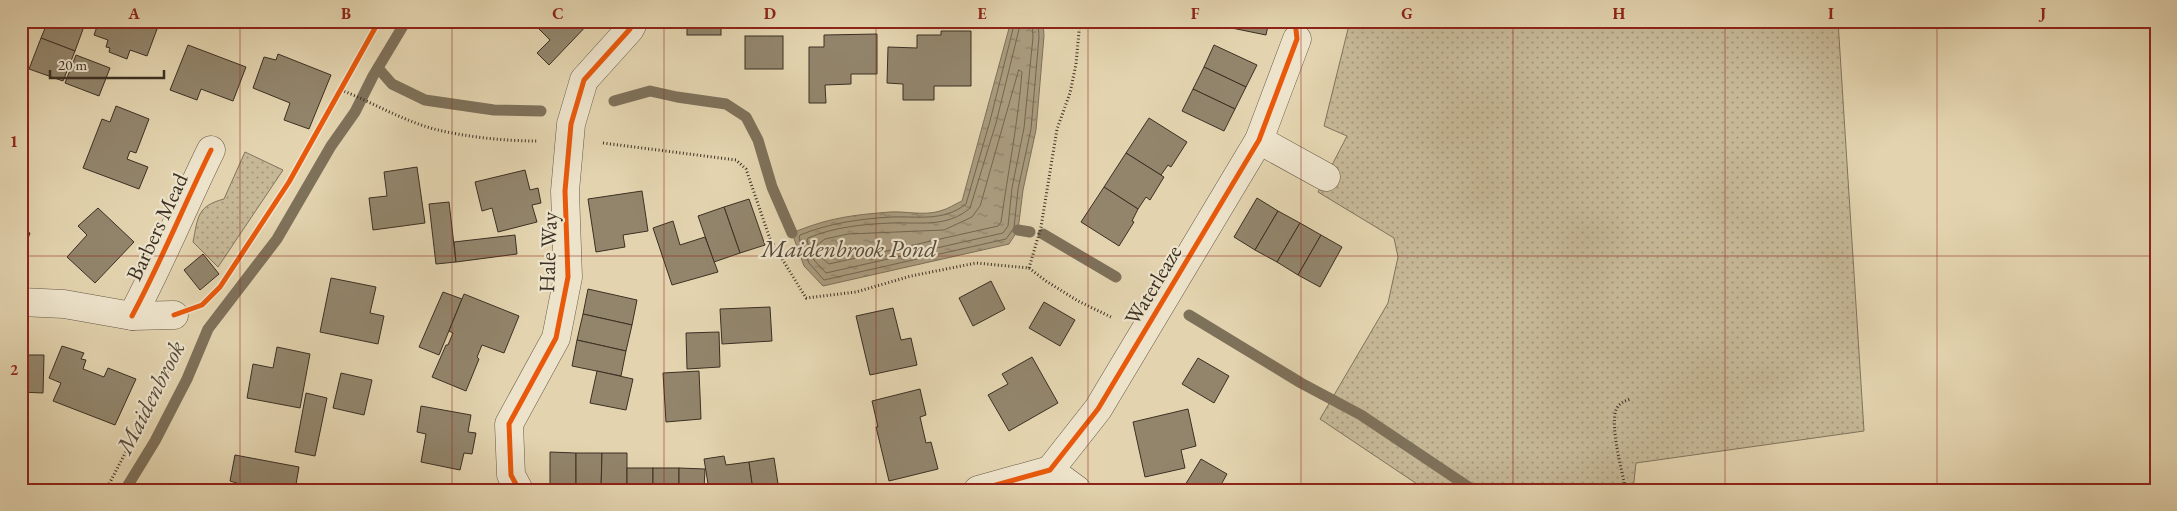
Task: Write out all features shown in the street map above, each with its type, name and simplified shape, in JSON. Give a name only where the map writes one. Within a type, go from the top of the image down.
[{"type":"street","name":"Hale Way","points":[[519,490],[511,475],[509,424],[556,338],[568,277],[565,191],[571,124],[584,80],[630,30],[634,21]]},
{"type":"street","name":"Waterleaze","points":[[1050,470],[1098,409],[1260,140],[1296,39]]},
{"type":"street","points":[[1260,140],[1326,177]]},
{"type":"street","name":"Barbers Mead","points":[[132,316],[153,278],[179,216],[211,150]]},
{"type":"street","name":"Barbers Mead","points":[[21,302],[64,304],[132,316],[174,315]]},
{"type":"street","points":[[978,490],[1050,470],[1077,490]]},
{"type":"path","points":[[1029,268],[1041,227],[1057,129],[1070,93],[1076,64],[1080,21]]},
{"type":"path","points":[[341,90],[388,112],[434,129],[510,141],[593,141],[736,160],[746,169],[770,238],[806,298],[856,292],[911,276],[976,262],[1029,268],[1046,282],[1078,301],[1142,335]]},
{"type":"path","points":[[106,490],[171,366],[171,328],[174,315]]},
{"type":"path","points":[[1626,490],[1616,438],[1616,411],[1622,402],[1631,399]]},
{"type":"shaded area","points":[[1330,21],[1838,21],[1864,431],[1636,463],[1633,490],[1426,490],[1320,419],[1388,303],[1398,257],[1394,238],[1318,192],[1347,136],[1324,126],[1349,25]]},
{"type":"shaded area","points":[[245,152],[283,170],[218,267],[193,242],[196,226],[200,214],[208,205],[224,199]]},
{"type":"water","name":"Maidenbrook Pond","points":[[1011,21],[1043,21],[1044,36],[1036,130],[1023,190],[1018,230],[1009,244],[823,286],[804,266],[792,233],[817,224],[852,216],[890,212],[934,212],[946,209],[962,201]]},
{"type":"building","points":[[48,21],[86,21],[75,51],[41,38]]},
{"type":"building","points":[[99,21],[160,21],[147,56],[130,50],[127,59],[109,52],[110,48],[106,47],[108,40],[94,35]]},
{"type":"building","points":[[547,21],[591,21],[549,65],[537,53],[550,40],[539,29]]},
{"type":"building","points":[[687,21],[721,21],[721,35],[687,35]]},
{"type":"building","points":[[1218,21],[1269,21],[1266,35],[1217,25]]},
{"type":"building","points":[[941,31],[971,31],[971,86],[934,86],[934,100],[903,100],[903,84],[887,83],[888,47],[917,48],[917,35],[941,35]]},
{"type":"building","points":[[877,34],[877,74],[851,74],[851,84],[825,85],[826,103],[809,103],[809,47],[824,47],[824,35]]},
{"type":"building","points":[[745,36],[783,36],[783,69],[745,69]]},
{"type":"building","points":[[41,38],[75,51],[63,81],[29,69]]},
{"type":"building","points":[[188,45],[246,67],[233,101],[201,89],[197,100],[170,90]]},
{"type":"building","points":[[1214,45],[1257,65],[1246,87],[1204,67]]},
{"type":"building","points":[[278,54],[331,75],[309,129],[284,120],[290,103],[253,88],[264,57],[276,60]]},
{"type":"building","points":[[76,55],[110,68],[99,96],[65,83]]},
{"type":"building","points":[[1204,67],[1246,87],[1235,109],[1193,89]]},
{"type":"building","points":[[1193,89],[1235,109],[1224,131],[1182,111]]},
{"type":"building","points":[[116,106],[149,119],[136,153],[130,151],[127,159],[148,167],[139,189],[83,168],[102,119],[110,122]]},
{"type":"building","points":[[1149,118],[1187,142],[1171,167],[1168,165],[1161,175],[1126,153]]},
{"type":"building","points":[[1126,153],[1164,177],[1150,200],[1146,197],[1138,209],[1104,187]]},
{"type":"building","points":[[417,167],[425,223],[373,230],[369,198],[387,196],[384,172]]},
{"type":"building","points":[[525,170],[530,190],[538,188],[541,203],[532,205],[537,222],[498,232],[492,208],[482,211],[475,182]]},
{"type":"building","points":[[1104,187],[1138,209],[1132,221],[1134,222],[1119,246],[1081,222]]},
{"type":"building","points":[[642,191],[648,231],[623,235],[625,247],[596,252],[588,199]]},
{"type":"building","points":[[1257,198],[1278,211],[1255,250],[1234,237]]},
{"type":"building","points":[[749,199],[765,245],[740,253],[724,207]]},
{"type":"building","points":[[449,202],[456,262],[436,264],[429,204]]},
{"type":"building","points":[[724,207],[740,253],[714,262],[698,216]]},
{"type":"building","points":[[98,208],[134,242],[95,283],[67,257],[87,235],[78,226]]},
{"type":"building","points":[[1278,211],[1300,223],[1277,262],[1255,250]]},
{"type":"building","points":[[673,221],[680,245],[705,237],[718,272],[672,285],[653,228]]},
{"type":"building","points":[[1300,223],[1321,235],[1298,275],[1277,262]]},
{"type":"building","points":[[21,230],[30,233],[21,257]]},
{"type":"building","points":[[515,235],[517,254],[456,262],[454,242]]},
{"type":"building","points":[[1321,235],[1342,247],[1320,287],[1298,275]]},
{"type":"building","points":[[203,254],[219,274],[200,290],[184,270]]},
{"type":"building","points":[[331,278],[376,287],[370,313],[384,316],[378,344],[320,332]]},
{"type":"building","points":[[991,281],[1005,309],[973,326],[959,298]]},
{"type":"building","points":[[588,289],[637,300],[632,325],[583,314]]},
{"type":"building","points":[[443,292],[462,299],[439,355],[419,347]]},
{"type":"building","points":[[464,294],[519,316],[504,353],[482,345],[477,357],[479,359],[466,391],[432,377],[453,333],[449,331]]},
{"type":"building","points":[[1044,302],[1075,320],[1060,346],[1029,328]]},
{"type":"building","points":[[770,307],[772,341],[722,344],[720,309]]},
{"type":"building","points":[[893,308],[901,340],[911,338],[917,365],[870,375],[856,316]]},
{"type":"building","points":[[583,314],[632,325],[626,351],[577,340]]},
{"type":"building","points":[[719,332],[720,367],[687,369],[686,333]]},
{"type":"building","points":[[577,340],[626,351],[621,376],[572,366]]},
{"type":"building","points":[[62,346],[84,353],[81,359],[86,360],[83,369],[104,377],[108,368],[136,379],[115,425],[53,401],[61,383],[49,378]]},
{"type":"building","points":[[277,347],[310,354],[300,408],[247,398],[253,364],[273,368]]},
{"type":"building","points":[[21,355],[44,355],[43,393],[21,392]]},
{"type":"building","points":[[1032,357],[1058,403],[1009,431],[988,395],[1008,384],[1002,374]]},
{"type":"building","points":[[1198,358],[1229,376],[1214,403],[1182,384]]},
{"type":"building","points":[[597,371],[633,379],[626,410],[590,403]]},
{"type":"building","points":[[699,371],[701,419],[666,422],[663,373]]},
{"type":"building","points":[[341,373],[372,380],[364,415],[333,408]]},
{"type":"building","points":[[920,389],[926,415],[920,417],[926,443],[931,442],[938,469],[889,481],[872,401]]},
{"type":"building","points":[[306,393],[327,398],[315,456],[295,452]]},
{"type":"building","points":[[421,406],[471,415],[468,432],[476,433],[472,454],[464,453],[460,470],[421,462],[426,434],[417,432]]},
{"type":"building","points":[[1188,409],[1196,446],[1181,450],[1185,468],[1145,477],[1133,422]]},
{"type":"building","points":[[550,452],[576,453],[576,490],[550,490]]},
{"type":"building","points":[[576,453],[602,453],[601,490],[576,490]]},
{"type":"building","points":[[602,453],[627,453],[627,490],[601,490]]},
{"type":"building","points":[[235,455],[299,467],[295,490],[239,490],[240,484],[230,481]]},
{"type":"building","points":[[724,456],[726,465],[749,462],[753,490],[709,490],[704,459]]},
{"type":"building","points":[[774,458],[779,490],[753,490],[749,462]]},
{"type":"building","points":[[1201,459],[1227,474],[1218,490],[1182,490]]},
{"type":"building","points":[[627,468],[653,468],[653,490],[627,490]]},
{"type":"building","points":[[653,468],[679,468],[679,490],[653,490]]},
{"type":"building","points":[[679,468],[705,469],[704,490],[679,490]]},
{"type":"building","points":[[1306,484],[1316,490],[1303,490]]},
{"type":"waterway","name":"Maidenbrook","points":[[125,490],[155,441],[187,379],[208,329],[277,239],[331,146],[355,112],[373,76],[406,21]]},
{"type":"waterway","points":[[378,68],[392,84],[425,100],[494,110],[541,111]]},
{"type":"waterway","points":[[614,101],[650,91],[726,104],[746,117],[758,140],[772,187],[792,233]]},
{"type":"waterway","points":[[1018,230],[1030,232]]},
{"type":"waterway","points":[[1043,234],[1116,277]]},
{"type":"waterway","points":[[1189,315],[1301,383],[1361,415],[1473,490]]},
{"type":"cycle path","points":[[174,315],[202,305],[220,287],[289,182],[379,21]]},
{"type":"cycle path","points":[[519,490],[511,475],[509,424],[556,338],[568,277],[565,191],[571,124],[584,80],[630,29],[634,21]]},
{"type":"cycle path","points":[[978,490],[1050,470],[1098,409],[1259,140],[1297,39],[1295,21]]},
{"type":"cycle path","points":[[132,316],[211,150]]}]
